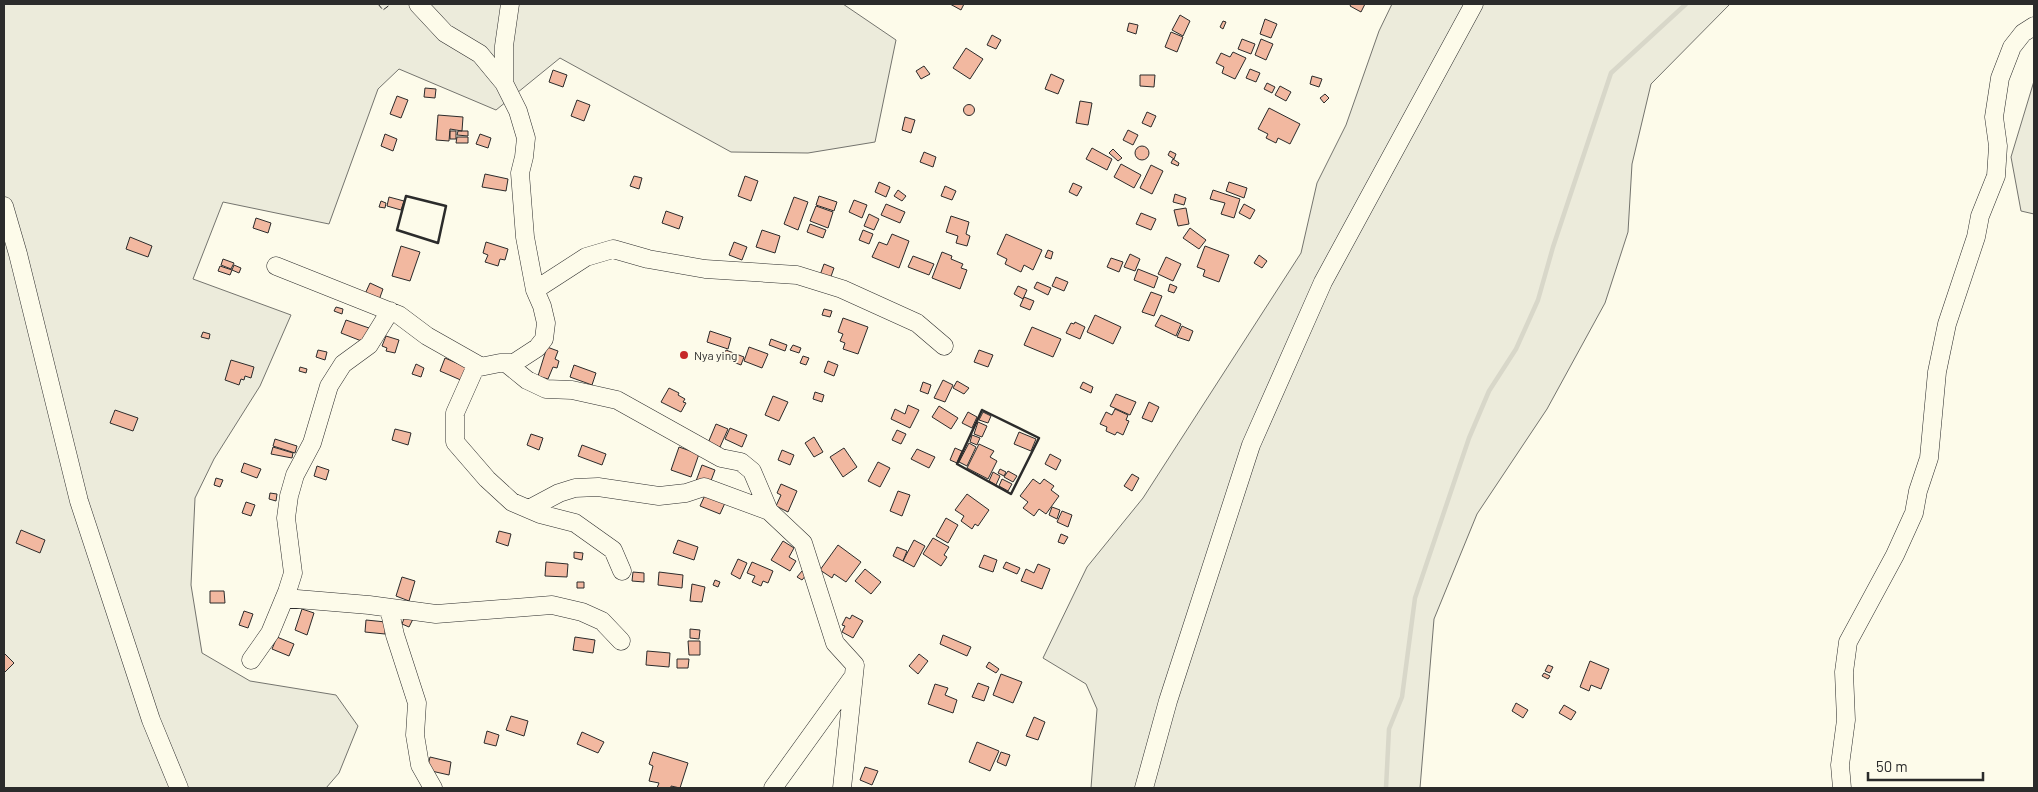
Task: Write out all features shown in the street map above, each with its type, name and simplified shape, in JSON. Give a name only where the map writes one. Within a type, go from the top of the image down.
[{"type":"street","points":[[418,4],[445,34],[480,54],[504,83],[518,111],[526,138],[520,173],[525,237],[535,290],[542,306],[546,323],[544,339],[537,348],[514,363],[475,368],[455,413],[455,442],[468,459],[512,502],[528,509],[575,523],[613,550],[622,571]]},
{"type":"street","points":[[504,83],[504,46],[510,4]]},
{"type":"street","points":[[1144,788],[1168,701],[1251,445],[1323,282],[1474,4]]},
{"type":"street","points":[[1842,788],[1840,765],[1846,720],[1844,672],[1848,642],[1895,555],[1914,512],[1918,491],[1929,458],[1937,372],[1946,324],[1973,246],[1980,216],[1996,176],[1998,146],[1994,117],[2000,78],[2012,47],[2023,33],[2034,26]]},
{"type":"street","points":[[4,206],[18,254],[79,501],[151,720],[179,788]]},
{"type":"street","points":[[535,290],[586,257],[613,249],[648,259],[705,269],[797,275],[842,289],[917,323],[944,346]]},
{"type":"street","points":[[276,266],[399,315],[427,336],[480,366]]},
{"type":"street","points":[[251,660],[270,633],[292,573],[286,518],[295,475],[312,443],[329,386],[343,364],[369,345],[390,311]]},
{"type":"street","points":[[506,363],[527,380],[546,389],[572,390],[617,400],[721,458],[741,462],[752,470],[769,511]]},
{"type":"street","points":[[528,509],[559,493],[575,488],[598,487],[659,496],[704,488],[769,511],[803,543],[835,643],[855,665],[842,788]]},
{"type":"street","points":[[284,598],[369,605],[436,614],[552,606],[582,612],[602,622],[621,641]]},
{"type":"street","points":[[389,608],[395,635],[417,703],[415,735],[420,765],[433,788]]},
{"type":"street","points":[[773,788],[853,676]]},
{"type":"shaded area","points":[[4,4],[843,4],[896,40],[875,142],[808,153],[731,152],[560,58],[496,110],[399,69],[378,89],[329,224],[223,202],[193,279],[291,315],[260,386],[214,459],[195,498],[191,585],[202,653],[250,681],[336,695],[358,726],[339,773],[326,788],[4,788]]},
{"type":"shaded area","points":[[1392,4],[1730,4],[1651,84],[1632,164],[1628,232],[1605,303],[1547,409],[1477,514],[1434,619],[1420,788],[1091,788],[1097,709],[1086,684],[1043,658],[1087,567],[1143,498],[1301,253],[1317,183],[1346,125],[1379,31]]},
{"type":"shaded area","points":[[2034,81],[2034,214],[2021,211],[2011,157]]},
{"type":"building","points":[[950,4],[964,4],[961,10]]},
{"type":"building","points":[[1351,4],[1365,4],[1361,12],[1350,6]]},
{"type":"building","points":[[1180,15],[1190,21],[1183,36],[1172,30]]},
{"type":"building","points":[[1265,19],[1277,24],[1271,38],[1260,34]]},
{"type":"building","points":[[1223,21],[1226,22],[1223,29],[1220,27]]},
{"type":"building","points":[[1129,23],[1138,25],[1136,34],[1127,31]]},
{"type":"building","points":[[1171,32],[1183,37],[1177,52],[1165,47]]},
{"type":"building","points":[[992,35],[1001,40],[996,49],[987,45]]},
{"type":"building","points":[[1242,39],[1255,44],[1251,54],[1238,49]]},
{"type":"building","points":[[1261,39],[1273,44],[1266,60],[1255,55]]},
{"type":"building","points":[[966,48],[983,59],[970,79],[953,68]]},
{"type":"building","points":[[1233,52],[1246,58],[1235,79],[1222,73],[1224,67],[1216,63],[1221,53],[1230,57]]},
{"type":"building","points":[[924,66],[930,74],[921,79],[916,71]]},
{"type":"building","points":[[1250,69],[1260,73],[1256,82],[1246,78]]},
{"type":"building","points":[[553,70],[567,75],[563,87],[549,82]]},
{"type":"building","points":[[1051,74],[1064,80],[1058,94],[1045,89]]},
{"type":"building","points":[[1140,75],[1155,75],[1154,87],[1140,86]]},
{"type":"building","points":[[1312,76],[1322,79],[1319,87],[1310,84]]},
{"type":"building","points":[[1267,83],[1275,87],[1272,93],[1264,89]]},
{"type":"building","points":[[1280,86],[1291,92],[1286,101],[1275,95]]},
{"type":"building","points":[[425,88],[436,89],[435,98],[424,97]]},
{"type":"building","points":[[1325,94],[1329,98],[1324,103],[1320,98]]},
{"type":"building","points":[[397,96],[408,100],[401,118],[390,114]]},
{"type":"building","points":[[577,100],[590,105],[584,121],[571,116]]},
{"type":"building","points":[[1080,101],[1092,103],[1088,125],[1076,123]]},
{"type":"building","points":[[969,104],[975,110],[969,116],[963,110]]},
{"type":"building","points":[[1269,108],[1300,124],[1290,144],[1278,138],[1276,143],[1266,138],[1268,134],[1258,129]]},
{"type":"building","points":[[1147,112],[1156,116],[1151,127],[1142,123]]},
{"type":"building","points":[[438,115],[463,117],[462,131],[450,129],[449,141],[436,140]]},
{"type":"building","points":[[905,117],[915,120],[911,133],[902,130]]},
{"type":"building","points":[[1128,130],[1138,135],[1133,145],[1123,140]]},
{"type":"building","points":[[450,131],[456,131],[456,139],[450,139]]},
{"type":"building","points":[[458,131],[468,131],[468,136],[457,135]]},
{"type":"building","points":[[385,134],[397,139],[393,151],[381,146]]},
{"type":"building","points":[[480,134],[491,138],[488,148],[476,144]]},
{"type":"building","points":[[457,137],[468,137],[468,143],[456,143]]},
{"type":"building","points":[[1142,146],[1147,148],[1149,153],[1147,158],[1142,160],[1137,158],[1135,153],[1137,148]]},
{"type":"building","points":[[1092,148],[1112,159],[1107,170],[1086,159]]},
{"type":"building","points":[[1113,149],[1122,158],[1118,161],[1109,153]]},
{"type":"building","points":[[1170,151],[1176,154],[1174,159],[1168,155]]},
{"type":"building","points":[[924,152],[936,157],[933,167],[920,162]]},
{"type":"building","points":[[1173,159],[1179,163],[1178,166],[1171,163]]},
{"type":"building","points":[[1121,164],[1141,175],[1134,188],[1114,177]]},
{"type":"building","points":[[1151,165],[1163,171],[1152,194],[1140,188]]},
{"type":"building","points":[[485,174],[508,179],[506,191],[482,187]]},
{"type":"building","points":[[634,176],[642,178],[639,189],[630,186]]},
{"type":"building","points":[[745,176],[758,181],[751,201],[738,196]]},
{"type":"building","points":[[879,182],[890,187],[886,197],[875,192]]},
{"type":"building","points":[[1229,182],[1247,188],[1244,198],[1226,191]]},
{"type":"building","points":[[1073,183],[1082,187],[1077,196],[1069,192]]},
{"type":"building","points":[[945,186],[956,191],[952,200],[941,196]]},
{"type":"building","points":[[898,190],[906,196],[902,201],[894,196]]},
{"type":"building","points":[[1213,190],[1240,199],[1234,218],[1221,214],[1225,203],[1210,199]]},
{"type":"building","points":[[1175,194],[1186,198],[1184,205],[1173,202]]},
{"type":"building","points":[[819,196],[837,202],[834,211],[816,205]]},
{"type":"building","points":[[389,197],[404,201],[401,210],[387,206]]},
{"type":"building","points":[[794,197],[808,202],[798,230],[784,224]]},
{"type":"building","points":[[854,200],[867,205],[862,218],[849,212]]},
{"type":"building","points":[[381,201],[386,203],[385,208],[379,207]]},
{"type":"building","points":[[886,204],[905,212],[900,223],[881,215]]},
{"type":"building","points":[[1244,204],[1255,210],[1250,219],[1239,213]]},
{"type":"building","points":[[816,206],[833,212],[828,228],[810,221]]},
{"type":"building","points":[[1186,208],[1189,224],[1178,226],[1174,210]]},
{"type":"building","points":[[666,211],[683,217],[679,229],[662,223]]},
{"type":"building","points":[[1141,213],[1156,219],[1151,230],[1136,224]]},
{"type":"building","points":[[869,214],[879,219],[874,230],[864,226]]},
{"type":"building","points":[[951,216],[969,222],[966,234],[970,236],[967,246],[956,243],[958,236],[946,232]]},
{"type":"building","points":[[256,218],[271,223],[268,233],[253,228]]},
{"type":"building","points":[[810,224],[826,230],[823,238],[807,232]]},
{"type":"building","points":[[1190,228],[1206,240],[1199,249],[1183,238]]},
{"type":"building","points":[[762,230],[780,236],[775,253],[756,247]]},
{"type":"building","points":[[863,230],[873,234],[869,244],[859,240]]},
{"type":"building","points":[[892,234],[909,241],[899,268],[872,257],[879,242],[887,245]]},
{"type":"building","points":[[1006,234],[1042,250],[1033,270],[1024,265],[1021,272],[1005,264],[1007,259],[997,254]]},
{"type":"building","points":[[130,237],[152,246],[148,257],[126,249]]},
{"type":"building","points":[[486,242],[508,249],[505,260],[500,259],[498,266],[485,262],[488,255],[483,253]]},
{"type":"building","points":[[734,242],[747,247],[742,260],[729,255]]},
{"type":"building","points":[[401,246],[420,252],[410,281],[392,276]]},
{"type":"building","points":[[1205,246],[1229,255],[1219,282],[1203,276],[1205,270],[1197,267]]},
{"type":"building","points":[[1048,250],[1053,252],[1051,259],[1045,257]]},
{"type":"building","points":[[942,252],[952,256],[951,259],[963,264],[961,268],[967,270],[960,289],[932,278]]},
{"type":"building","points":[[1130,254],[1140,259],[1135,271],[1124,267]]},
{"type":"building","points":[[1259,255],[1267,261],[1262,268],[1254,263]]},
{"type":"building","points":[[913,256],[934,264],[929,275],[908,267]]},
{"type":"building","points":[[1166,257],[1181,264],[1173,281],[1158,274]]},
{"type":"building","points":[[1111,258],[1123,262],[1119,272],[1107,267]]},
{"type":"building","points":[[223,259],[234,263],[231,269],[221,265]]},
{"type":"building","points":[[824,264],[834,268],[829,282],[819,278]]},
{"type":"building","points":[[234,265],[241,268],[239,273],[232,270]]},
{"type":"building","points":[[220,266],[232,270],[230,275],[218,271]]},
{"type":"building","points":[[1138,269],[1158,277],[1154,288],[1134,280]]},
{"type":"building","points":[[1056,277],[1068,282],[1064,291],[1052,286]]},
{"type":"building","points":[[1037,282],[1051,288],[1048,295],[1034,288]]},
{"type":"building","points":[[370,283],[383,289],[379,300],[365,294]]},
{"type":"building","points":[[1170,284],[1177,287],[1174,293],[1168,291]]},
{"type":"building","points":[[1018,286],[1027,290],[1023,299],[1014,294]]},
{"type":"building","points":[[1151,292],[1162,296],[1154,316],[1142,312]]},
{"type":"building","points":[[1024,297],[1034,301],[1030,310],[1020,306]]},
{"type":"building","points":[[336,307],[343,309],[342,314],[334,311]]},
{"type":"building","points":[[824,309],[832,311],[830,317],[822,315]]},
{"type":"building","points":[[1095,315],[1121,327],[1113,344],[1087,332]]},
{"type":"building","points":[[1161,315],[1181,324],[1176,336],[1155,326]]},
{"type":"building","points":[[843,318],[868,327],[858,354],[843,349],[845,343],[840,341],[843,334],[838,332]]},
{"type":"building","points":[[346,320],[369,328],[364,342],[341,333]]},
{"type":"building","points":[[1075,322],[1085,327],[1080,339],[1066,333],[1071,323],[1074,324]]},
{"type":"building","points":[[1182,326],[1193,331],[1189,341],[1177,337]]},
{"type":"building","points":[[1032,327],[1061,339],[1053,357],[1024,345]]},
{"type":"building","points":[[710,331],[731,338],[728,349],[707,342]]},
{"type":"building","points":[[203,332],[210,334],[209,339],[201,337]]},
{"type":"building","points":[[386,336],[399,340],[395,353],[386,351],[387,348],[382,346]]},
{"type":"building","points":[[771,339],[787,345],[785,351],[769,345]]},
{"type":"building","points":[[793,345],[801,348],[799,353],[790,350]]},
{"type":"building","points":[[547,347],[558,351],[555,359],[559,361],[557,368],[553,367],[548,379],[538,376]]},
{"type":"building","points":[[749,347],[768,354],[762,368],[744,361]]},
{"type":"building","points":[[318,350],[327,352],[325,360],[316,357]]},
{"type":"building","points":[[726,350],[744,357],[741,365],[723,358]]},
{"type":"building","points":[[979,350],[993,355],[988,367],[974,362]]},
{"type":"building","points":[[803,356],[809,358],[806,365],[800,363]]},
{"type":"building","points":[[445,358],[468,368],[463,381],[440,371]]},
{"type":"building","points":[[231,360],[254,367],[251,378],[245,376],[244,380],[241,379],[239,385],[225,380]]},
{"type":"building","points":[[828,361],[838,365],[834,376],[824,372]]},
{"type":"building","points":[[416,364],[424,368],[421,377],[412,374]]},
{"type":"building","points":[[574,365],[596,373],[592,385],[570,377]]},
{"type":"building","points":[[300,367],[307,369],[306,373],[299,371]]},
{"type":"building","points":[[943,380],[953,385],[945,402],[934,398]]},
{"type":"building","points":[[957,381],[969,388],[964,394],[953,388]]},
{"type":"building","points":[[923,382],[931,385],[928,394],[920,391]]},
{"type":"building","points":[[1083,382],[1093,387],[1091,393],[1080,388]]},
{"type":"building","points":[[669,388],[679,393],[678,395],[685,399],[683,402],[686,403],[681,412],[661,402]]},
{"type":"building","points":[[815,392],[824,395],[822,402],[813,399]]},
{"type":"building","points":[[1116,394],[1136,402],[1130,415],[1110,406]]},
{"type":"building","points":[[773,396],[788,402],[779,421],[765,415]]},
{"type":"building","points":[[1149,402],[1159,407],[1152,422],[1142,418]]},
{"type":"building","points":[[908,405],[919,410],[910,428],[891,419],[895,409],[905,414]]},
{"type":"building","points":[[939,406],[958,418],[951,429],[932,417]]},
{"type":"building","points":[[1115,409],[1128,415],[1126,420],[1129,421],[1123,435],[1117,432],[1115,435],[1106,431],[1107,427],[1100,424],[1106,412],[1112,415]]},
{"type":"building","points":[[115,410],[138,418],[133,431],[110,423]]},
{"type":"building","points":[[968,412],[977,417],[972,428],[962,423]]},
{"type":"building","points":[[983,412],[991,416],[988,423],[979,420]]},
{"type":"building","points":[[978,422],[987,426],[982,437],[974,434]]},
{"type":"building","points":[[716,424],[728,429],[720,447],[708,443]]},
{"type":"building","points":[[730,428],[747,435],[742,447],[725,439]]},
{"type":"building","points":[[395,429],[411,433],[408,445],[392,440]]},
{"type":"building","points":[[897,430],[906,434],[901,444],[892,440]]},
{"type":"building","points":[[1019,432],[1036,439],[1031,451],[1014,444]]},
{"type":"building","points":[[531,434],[543,438],[539,450],[527,445]]},
{"type":"building","points":[[972,435],[980,438],[977,445],[970,442]]},
{"type":"building","points":[[814,437],[823,452],[814,457],[805,443]]},
{"type":"building","points":[[275,439],[297,446],[295,453],[273,446]]},
{"type":"building","points":[[969,443],[976,447],[967,466],[959,462]]},
{"type":"building","points":[[979,444],[994,451],[990,457],[997,461],[988,479],[967,468]]},
{"type":"building","points":[[582,445],[606,454],[602,465],[578,456]]},
{"type":"building","points":[[273,447],[293,453],[292,458],[271,454]]},
{"type":"building","points":[[679,447],[699,454],[691,477],[671,470]]},
{"type":"building","points":[[844,448],[857,467],[843,477],[830,457]]},
{"type":"building","points":[[955,448],[962,451],[957,463],[950,460]]},
{"type":"building","points":[[917,449],[935,457],[929,468],[911,459]]},
{"type":"building","points":[[782,450],[794,455],[790,465],[778,460]]},
{"type":"building","points":[[1050,454],[1061,460],[1056,470],[1045,464]]},
{"type":"building","points":[[878,462],[890,468],[880,487],[868,481]]},
{"type":"building","points":[[244,463],[261,469],[257,478],[241,472]]},
{"type":"building","points":[[702,465],[715,470],[709,486],[696,481]]},
{"type":"building","points":[[317,466],[329,470],[326,480],[314,476]]},
{"type":"building","points":[[1000,469],[1006,472],[1004,476],[998,473]]},
{"type":"building","points":[[1008,471],[1017,476],[1013,482],[1004,477]]},
{"type":"building","points":[[993,472],[1000,476],[996,485],[989,481]]},
{"type":"building","points":[[1132,474],[1139,478],[1132,491],[1124,486]]},
{"type":"building","points":[[216,478],[223,480],[220,487],[214,485]]},
{"type":"building","points":[[1002,479],[1012,484],[1008,491],[999,486]]},
{"type":"building","points":[[1033,479],[1040,484],[1044,479],[1054,486],[1051,490],[1059,496],[1046,514],[1039,509],[1034,516],[1023,508],[1028,502],[1020,496]]},
{"type":"building","points":[[781,484],[797,491],[788,512],[776,506],[781,495],[777,493]]},
{"type":"building","points":[[898,491],[910,495],[902,516],[890,511]]},
{"type":"building","points":[[270,493],[277,494],[276,501],[269,499]]},
{"type":"building","points":[[967,494],[989,510],[978,526],[975,524],[972,529],[961,521],[964,516],[955,510]]},
{"type":"building","points":[[705,495],[725,503],[720,514],[700,506]]},
{"type":"building","points":[[246,502],[255,505],[251,516],[242,513]]},
{"type":"building","points":[[1052,507],[1060,510],[1057,519],[1049,515]]},
{"type":"building","points":[[1062,511],[1072,515],[1068,527],[1057,522]]},
{"type":"building","points":[[946,518],[958,525],[948,543],[936,536]]},
{"type":"building","points":[[21,530],[45,540],[40,553],[16,543]]},
{"type":"building","points":[[499,531],[511,534],[508,546],[496,542]]},
{"type":"building","points":[[1061,534],[1068,537],[1064,544],[1058,542]]},
{"type":"building","points":[[933,538],[949,547],[944,555],[947,557],[941,566],[923,554]]},
{"type":"building","points":[[678,540],[698,547],[694,560],[673,553]]},
{"type":"building","points":[[914,540],[925,546],[914,567],[903,561]]},
{"type":"building","points":[[783,541],[794,548],[789,557],[796,561],[790,571],[771,560]]},
{"type":"building","points":[[838,545],[861,562],[846,582],[834,574],[832,578],[820,570]]},
{"type":"building","points":[[897,547],[907,551],[903,561],[893,556]]},
{"type":"building","points":[[574,552],[583,553],[582,560],[574,558]]},
{"type":"building","points":[[984,555],[997,560],[993,572],[979,567]]},
{"type":"building","points":[[738,559],[747,563],[740,579],[731,574]]},
{"type":"building","points":[[546,562],[568,564],[567,577],[545,576]]},
{"type":"building","points":[[752,562],[773,571],[768,583],[763,581],[761,586],[752,582],[755,576],[747,573]]},
{"type":"building","points":[[1006,562],[1020,568],[1017,574],[1003,568]]},
{"type":"building","points":[[1038,564],[1050,569],[1042,589],[1021,581],[1026,569],[1034,573]]},
{"type":"building","points":[[865,569],[881,582],[871,594],[855,581]]},
{"type":"building","points":[[802,571],[807,574],[802,580],[797,577]]},
{"type":"building","points":[[633,572],[644,573],[644,582],[632,581]]},
{"type":"building","points":[[659,572],[683,575],[682,588],[658,585]]},
{"type":"building","points":[[402,577],[415,581],[409,601],[396,596]]},
{"type":"building","points":[[715,580],[720,582],[718,587],[713,585]]},
{"type":"building","points":[[577,582],[584,582],[584,588],[577,588]]},
{"type":"building","points":[[692,584],[705,587],[702,602],[690,601]]},
{"type":"building","points":[[210,591],[224,591],[225,603],[210,603]]},
{"type":"building","points":[[302,609],[314,613],[307,635],[295,630]]},
{"type":"building","points":[[244,611],[253,614],[248,628],[239,625]]},
{"type":"building","points":[[852,615],[863,621],[853,638],[842,632],[845,626],[842,625],[846,617],[850,619]]},
{"type":"building","points":[[405,616],[413,619],[409,627],[402,624]]},
{"type":"building","points":[[366,620],[386,622],[385,634],[365,632]]},
{"type":"building","points":[[690,629],[700,630],[699,639],[690,638]]},
{"type":"building","points":[[943,635],[971,647],[967,656],[940,644]]},
{"type":"building","points":[[277,637],[294,644],[289,656],[272,649]]},
{"type":"building","points":[[575,637],[595,640],[593,653],[573,650]]},
{"type":"building","points":[[688,641],[700,641],[700,655],[689,655]]},
{"type":"building","points":[[647,651],[670,653],[669,667],[646,665]]},
{"type":"building","points":[[4,653],[14,663],[5,672],[4,671]]},
{"type":"building","points":[[919,654],[928,661],[918,674],[909,666]]},
{"type":"building","points":[[677,659],[689,659],[688,668],[677,668]]},
{"type":"building","points":[[1590,661],[1609,669],[1601,689],[1591,685],[1589,691],[1580,687]]},
{"type":"building","points":[[989,662],[999,669],[996,673],[986,667]]},
{"type":"building","points":[[1548,665],[1553,667],[1550,673],[1545,671]]},
{"type":"building","points":[[1544,673],[1550,676],[1548,679],[1542,676]]},
{"type":"building","points":[[1001,674],[1022,682],[1013,703],[993,695]]},
{"type":"building","points":[[978,683],[989,687],[984,701],[972,697]]},
{"type":"building","points":[[935,684],[948,688],[945,695],[957,700],[953,713],[928,704]]},
{"type":"building","points":[[1516,703],[1528,710],[1523,718],[1512,711]]},
{"type":"building","points":[[1564,705],[1576,712],[1571,720],[1559,713]]},
{"type":"building","points":[[511,716],[528,721],[524,736],[506,730]]},
{"type":"building","points":[[1034,717],[1045,722],[1038,740],[1026,736]]},
{"type":"building","points":[[487,731],[499,735],[496,746],[484,743]]},
{"type":"building","points":[[582,732],[604,742],[598,753],[577,744]]},
{"type":"building","points":[[977,742],[999,751],[990,771],[969,762]]},
{"type":"building","points":[[653,752],[688,763],[680,788],[671,786],[671,788],[657,788],[659,783],[649,781],[653,766],[649,764]]},
{"type":"building","points":[[1001,752],[1010,755],[1006,766],[997,762]]},
{"type":"building","points":[[430,757],[451,762],[449,775],[427,770]]},
{"type":"building","points":[[865,767],[878,771],[872,785],[860,780]]},
{"type":"waterway","points":[[1386,788],[1389,729],[1402,697],[1415,598],[1469,438],[1489,391],[1516,349],[1538,300],[1553,247],[1611,73],[1686,4]]},
{"type":"fence","points":[[378,4],[383,10],[391,4]]},
{"type":"wall","points":[[406,196],[446,206],[438,243],[397,230],[406,196]]},
{"type":"wall","points":[[982,410],[1039,438],[1011,494],[957,464],[982,410]]},
{"type":"place","name":"Nya ying","points":[[684,355]]}]
